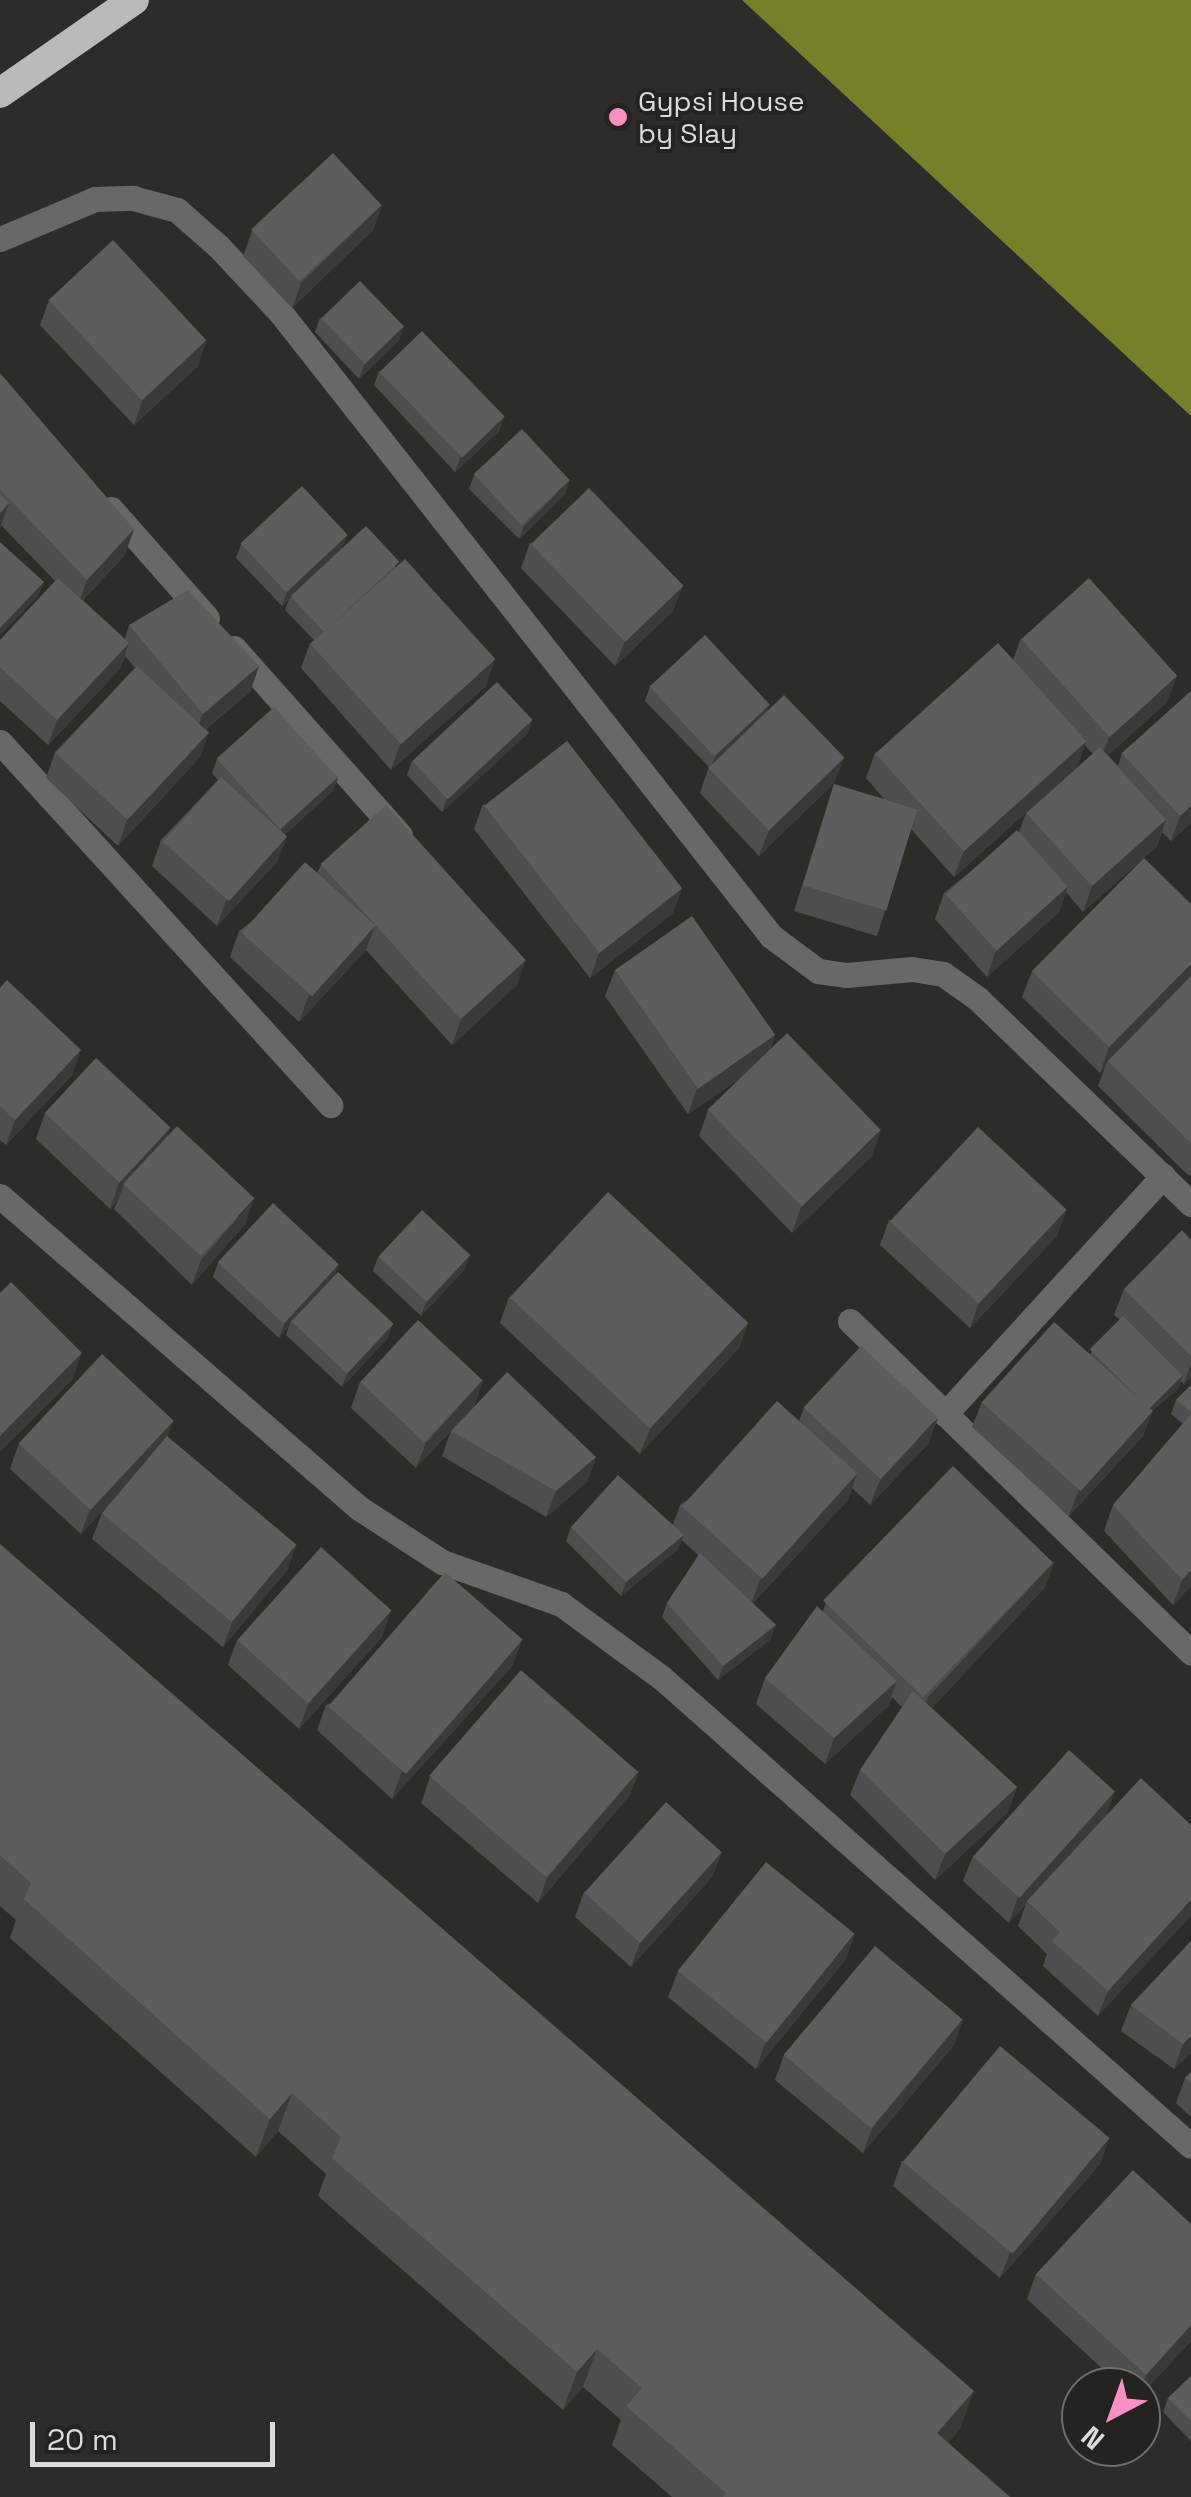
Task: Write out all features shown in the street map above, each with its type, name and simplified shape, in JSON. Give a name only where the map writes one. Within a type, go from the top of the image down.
[{"type":"highway","points":[[0,93],[134,0]]},
{"type":"street","points":[[0,239],[95,199],[133,198],[177,210],[280,312],[772,936],[793,956],[818,971],[847,975],[912,969],[943,974],[977,998],[1191,1204]]},
{"type":"street","points":[[92,488],[421,858]]},
{"type":"street","points":[[0,742],[330,1105]]},
{"type":"street","points":[[944,1414],[1163,1176]]},
{"type":"street","points":[[0,1196],[360,1508],[442,1562],[561,1604],[662,1678],[1191,2146]]},
{"type":"street","points":[[850,1321],[1191,1652]]},
{"type":"shaded area","points":[[742,0],[1191,0],[1191,416]]},
{"type":"building","points":[[333,153],[381,205],[300,281],[251,229]]},
{"type":"building","points":[[113,240],[206,340],[142,400],[49,300]]},
{"type":"building","points":[[360,281],[404,326],[365,364],[321,319]]},
{"type":"building","points":[[422,331],[505,417],[462,458],[380,372]]},
{"type":"building","points":[[0,373],[134,529],[87,580],[0,489]]},
{"type":"building","points":[[522,429],[570,480],[521,525],[474,474]]},
{"type":"building","points":[[302,486],[348,535],[286,592],[241,543]]},
{"type":"building","points":[[589,488],[683,586],[625,642],[531,544]]},
{"type":"building","points":[[0,494],[9,503],[0,513]]},
{"type":"building","points":[[366,526],[399,562],[324,632],[291,596]]},
{"type":"building","points":[[0,542],[44,582],[0,628]]},
{"type":"building","points":[[405,559],[495,659],[401,744],[311,644]]},
{"type":"building","points":[[58,578],[129,643],[57,720],[0,667],[0,640]]},
{"type":"building","points":[[1089,578],[1177,676],[1110,737],[1021,639]]},
{"type":"building","points":[[188,590],[259,666],[203,714],[129,625]]},
{"type":"building","points":[[705,635],[770,704],[714,756],[649,687]]},
{"type":"building","points":[[998,643],[1086,741],[964,852],[875,753]]},
{"type":"building","points":[[137,666],[209,733],[128,820],[56,753]]},
{"type":"building","points":[[497,682],[532,720],[448,799],[412,761]]},
{"type":"building","points":[[1191,691],[1191,806],[1180,816],[1122,753]]},
{"type":"building","points":[[784,695],[844,758],[769,831],[708,768]]},
{"type":"building","points":[[274,707],[338,778],[280,829],[217,759]]},
{"type":"building","points":[[567,741],[682,888],[599,953],[484,806]]},
{"type":"building","points":[[1100,747],[1166,820],[1092,886],[1026,813]]},
{"type":"building","points":[[221,777],[287,837],[229,901],[163,842]]},
{"type":"building","points":[[834,784],[917,809],[886,911],[803,885]]},
{"type":"building","points":[[386,805],[526,960],[460,1019],[321,864]]},
{"type":"building","points":[[1017,830],[1068,886],[997,951],[946,894]]},
{"type":"building","points":[[1144,858],[1191,904],[1191,964],[1109,1047],[1032,971]]},
{"type":"building","points":[[305,862],[376,926],[312,996],[241,933]]},
{"type":"building","points":[[692,916],[775,1035],[698,1089],[615,970]]},
{"type":"building","points":[[1191,976],[1191,1143],[1108,1061]]},
{"type":"building","points":[[7,980],[81,1050],[15,1120],[0,1106],[0,988]]},
{"type":"building","points":[[787,1033],[881,1130],[802,1207],[708,1109]]},
{"type":"building","points":[[96,1058],[171,1128],[119,1182],[45,1113]]},
{"type":"building","points":[[177,1126],[255,1198],[201,1256],[123,1184]]},
{"type":"building","points":[[978,1127],[1066,1210],[979,1304],[890,1221]]},
{"type":"building","points":[[608,1192],[748,1323],[650,1428],[510,1297]]},
{"type":"building","points":[[273,1203],[339,1264],[284,1324],[218,1262]]},
{"type":"building","points":[[422,1210],[470,1255],[427,1302],[378,1257]]},
{"type":"building","points":[[1182,1230],[1191,1240],[1191,1356],[1124,1289]]},
{"type":"building","points":[[338,1272],[394,1324],[347,1374],[292,1322]]},
{"type":"building","points":[[11,1282],[82,1353],[0,1436],[0,1293]]},
{"type":"building","points":[[1123,1316],[1182,1375],[1149,1409],[1090,1349]]},
{"type":"building","points":[[418,1320],[482,1380],[424,1442],[360,1382]]},
{"type":"building","points":[[1054,1322],[1153,1411],[1081,1491],[982,1402]]},
{"type":"building","points":[[861,1346],[938,1418],[881,1479],[804,1407]]},
{"type":"building","points":[[102,1354],[174,1421],[90,1510],[19,1443]]},
{"type":"building","points":[[507,1372],[596,1457],[556,1491],[451,1431]]},
{"type":"building","points":[[1191,1385],[1191,1412],[1176,1400]]},
{"type":"building","points":[[777,1401],[857,1473],[762,1579],[682,1507]]},
{"type":"building","points":[[1191,1414],[1191,1570],[1182,1580],[1113,1505]]},
{"type":"building","points":[[167,1436],[296,1545],[232,1622],[102,1513]]},
{"type":"building","points":[[953,1466],[1053,1563],[923,1697],[823,1601]]},
{"type":"building","points":[[618,1475],[684,1535],[626,1582],[571,1527]]},
{"type":"building","points":[[0,1544],[974,2391],[937,2433],[1010,2497],[723,2497],[726,2493],[626,2406],[642,2388],[597,2349],[577,2372],[332,2158],[341,2137],[292,2093],[270,2119],[24,1899],[31,1883],[0,1855]]},
{"type":"building","points":[[321,1547],[392,1611],[308,1703],[237,1640]]},
{"type":"building","points":[[700,1553],[776,1625],[723,1666],[667,1603]]},
{"type":"building","points":[[445,1572],[523,1640],[406,1774],[328,1706]]},
{"type":"building","points":[[817,1606],[897,1681],[834,1738],[765,1678]]},
{"type":"building","points":[[521,1670],[638,1772],[546,1877],[429,1776]]},
{"type":"building","points":[[913,1691],[1017,1787],[945,1854],[860,1770]]},
{"type":"building","points":[[1069,1750],[1115,1791],[1019,1898],[973,1856]]},
{"type":"building","points":[[1141,1778],[1191,1825],[1191,1900],[1108,1991],[1052,1941],[1060,1932],[1027,1901]]},
{"type":"building","points":[[666,1802],[722,1852],[640,1943],[584,1893]]},
{"type":"building","points":[[766,1862],[855,1934],[766,2043],[678,1971]]},
{"type":"building","points":[[1191,1941],[1191,2036],[1183,2044],[1131,2005]]},
{"type":"building","points":[[875,1946],[962,2019],[871,2128],[784,2055]]},
{"type":"building","points":[[1000,2046],[1110,2138],[1012,2254],[903,2162]]},
{"type":"building","points":[[1133,2170],[1191,2224],[1191,2325],[1153,2367],[1137,2367],[1036,2274]]},
{"type":"building","points":[[1191,2376],[1191,2421],[1168,2398]]},
{"type":"place","name":"Gypsi House by Slay","points":[[618,117]]}]
